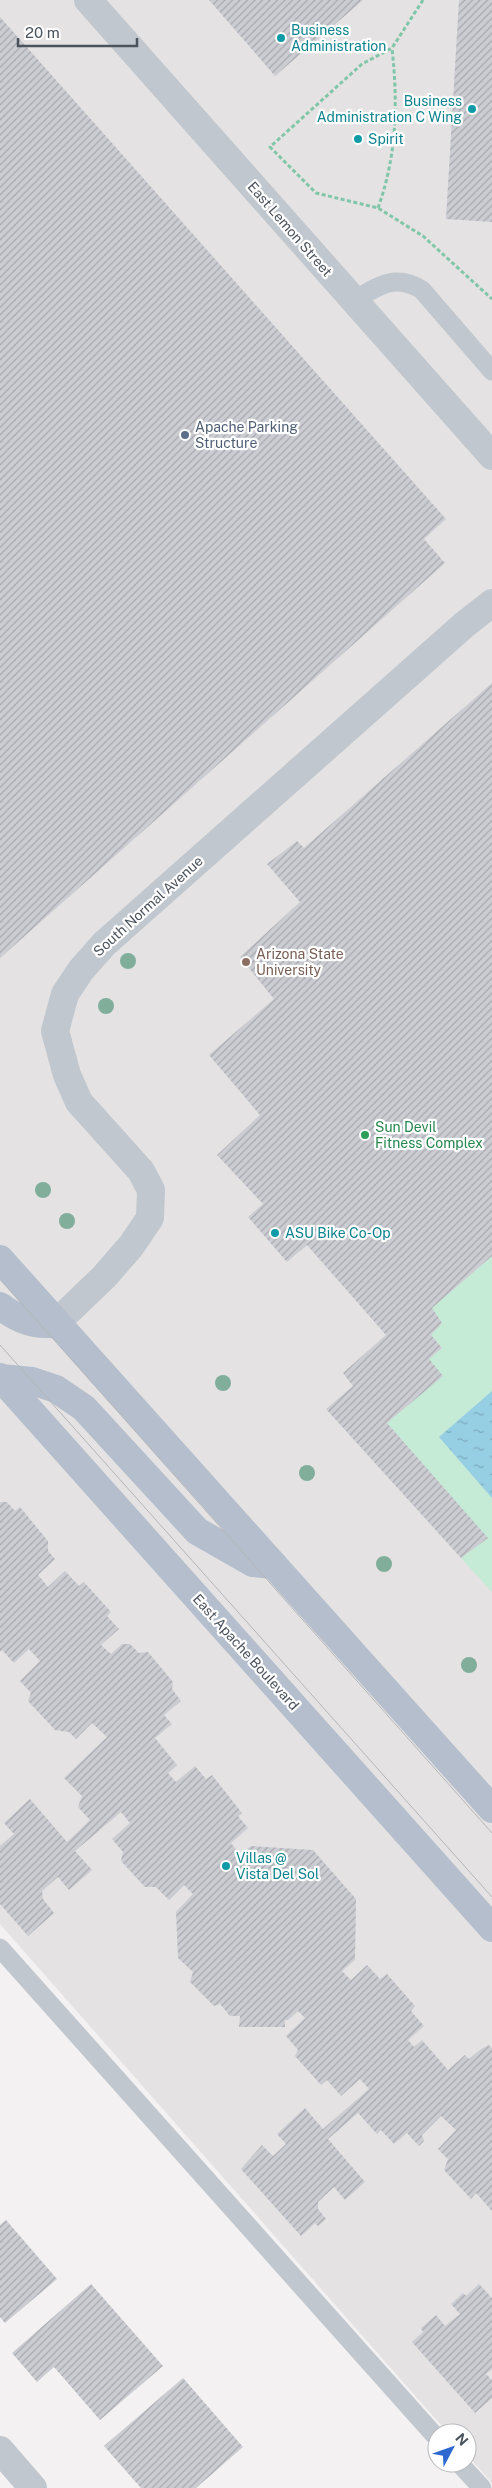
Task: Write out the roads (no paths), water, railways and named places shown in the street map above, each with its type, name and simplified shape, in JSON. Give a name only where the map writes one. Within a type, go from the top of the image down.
[{"type":"main road","points":[[0,1258],[492,1809]]},
{"type":"main road","points":[[0,1306],[16,1318],[33,1323],[41,1325],[56,1322]]},
{"type":"main road","points":[[0,1378],[32,1381],[56,1389],[84,1408],[197,1531],[253,1563],[274,1565]]},
{"type":"main road","name":"East Apache Boulevard","points":[[0,1378],[492,1928]]},
{"type":"street","name":"East Lemon Street","points":[[88,0],[353,301],[491,454]]},
{"type":"street","name":"South Normal Avenue","points":[[56,1322],[104,1277],[131,1246],[150,1218],[151,1190],[141,1172],[79,1102],[68,1076],[55,1031],[65,994],[81,970],[104,944],[464,625],[492,603]]},
{"type":"street","points":[[0,2450],[34,2488]]},
{"type":"lane","points":[[353,301],[378,286],[397,281],[411,283],[422,290],[492,370]]},
{"type":"lane","points":[[0,1948],[427,2427]]},
{"type":"lane","points":[[468,2473],[482,2488]]},
{"type":"water","points":[[492,1391],[492,1498],[439,1437]]},
{"type":"tram line","points":[[0,1279],[492,1833]]},
{"type":"tram line","points":[[0,1345],[492,1897]]},
{"type":"place","name":"Business Administration","points":[[281,38]]},
{"type":"place","name":"Business Administration C Wing","points":[[472,109]]},
{"type":"place","name":"Spirit","points":[[358,139]]},
{"type":"place","name":"Apache Parking Structure","points":[[185,435]]},
{"type":"place","name":"Arizona State University","points":[[246,962]]},
{"type":"place","name":"Sun Devil Fitness Complex","points":[[365,1135]]},
{"type":"place","name":"ASU Bike Co-Op","points":[[275,1233]]},
{"type":"place","name":"Villas @ Vista Del Sol","points":[[226,1866]]}]
